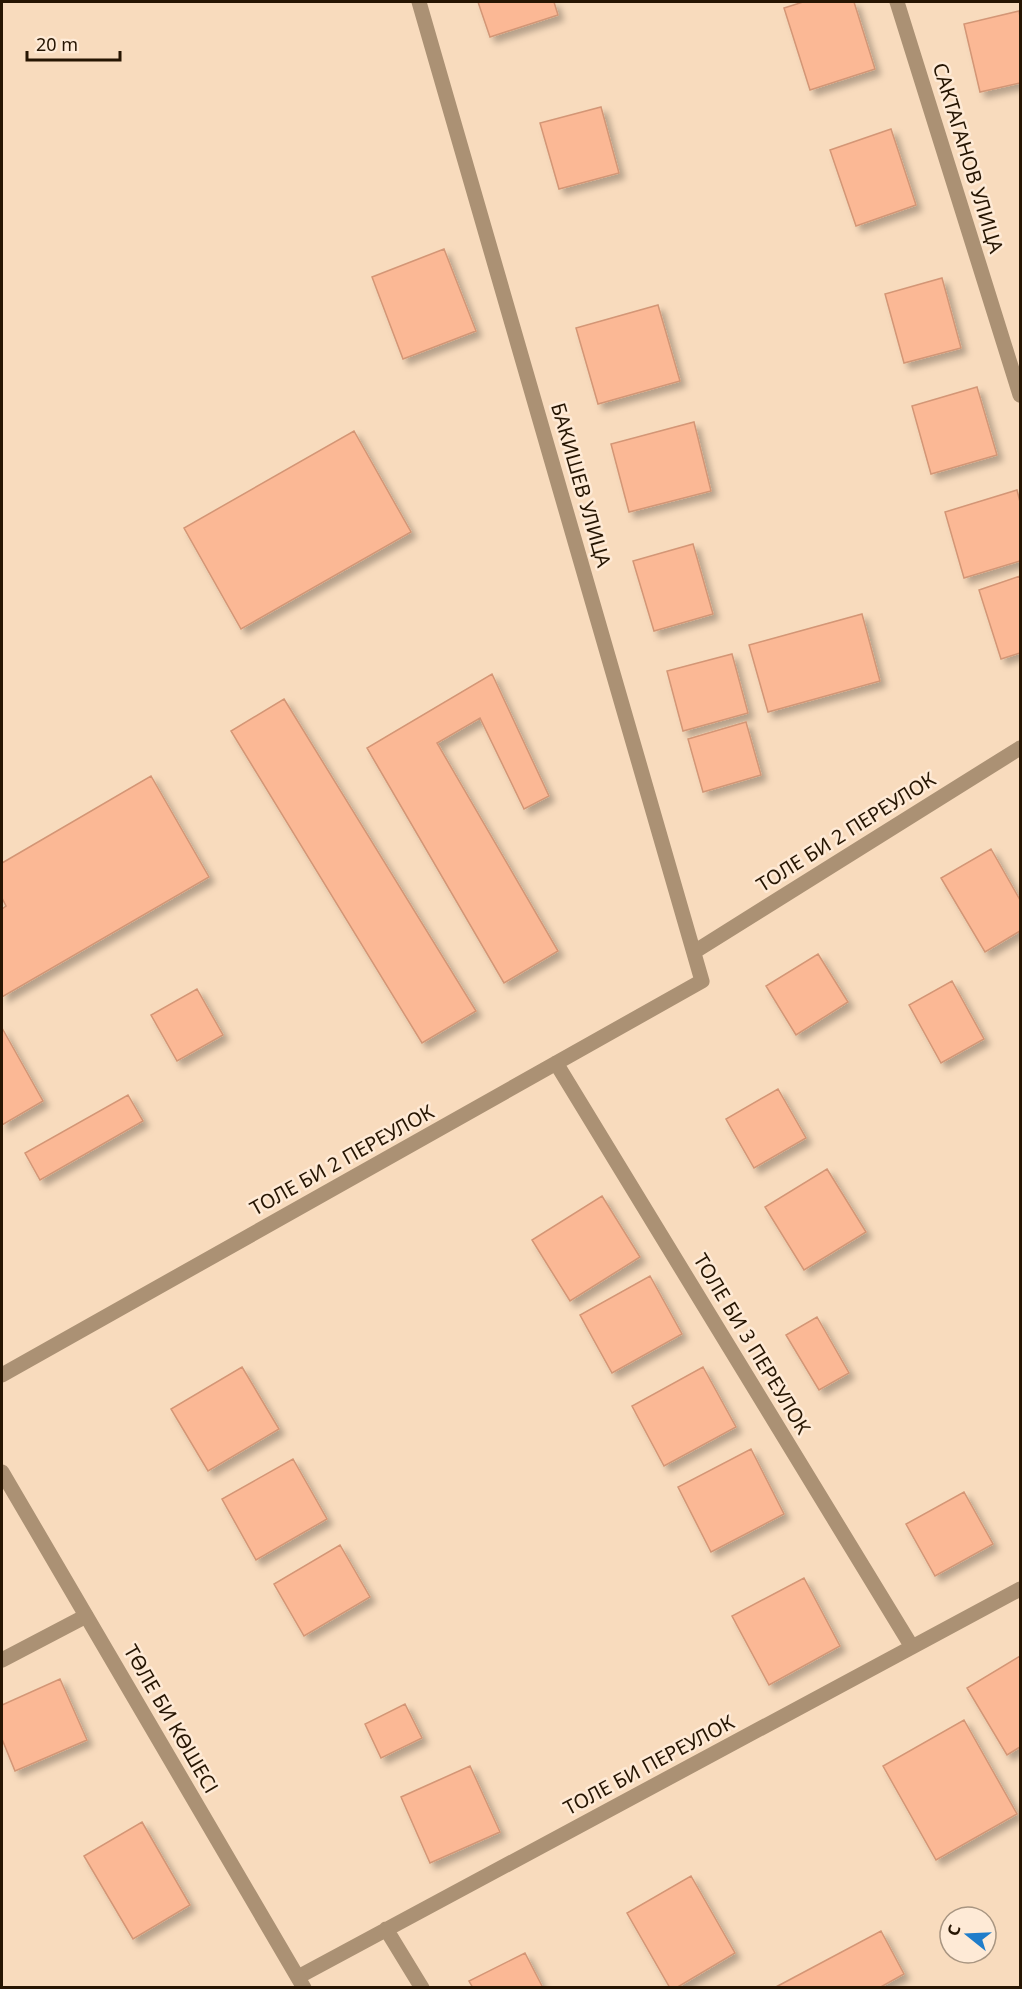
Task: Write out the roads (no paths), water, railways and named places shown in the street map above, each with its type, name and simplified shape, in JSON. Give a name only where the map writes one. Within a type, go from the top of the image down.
[{"type":"street","name":"БАКИШЕВ УЛИЦА","points":[[419,2],[702,981]]},
{"type":"street","name":"САКТАГАНОВ УЛИЦА","points":[[897,2],[1020,396]]},
{"type":"street","name":"ТОЛЕ БИ 2 ПЕРЕУЛОК","points":[[694,952],[1020,748]]},
{"type":"street","name":"ТОЛЕ БИ 2 ПЕРЕУЛОК","points":[[2,1375],[702,981]]},
{"type":"street","name":"ТОЛЕ БИ 3 ПЕРЕУЛОК","points":[[556,1063],[912,1647]]},
{"type":"street","name":"ТӨЛЕ БИ КӨШЕСІ","points":[[2,1472],[301,1982]]},
{"type":"street","name":"ТОЛЕ БИ ПЕРЕУЛОК","points":[[301,1982],[386,1929],[1020,1589]]},
{"type":"street","points":[[2,1660],[86,1616]]},
{"type":"street","points":[[386,1929],[422,1988]]}]
